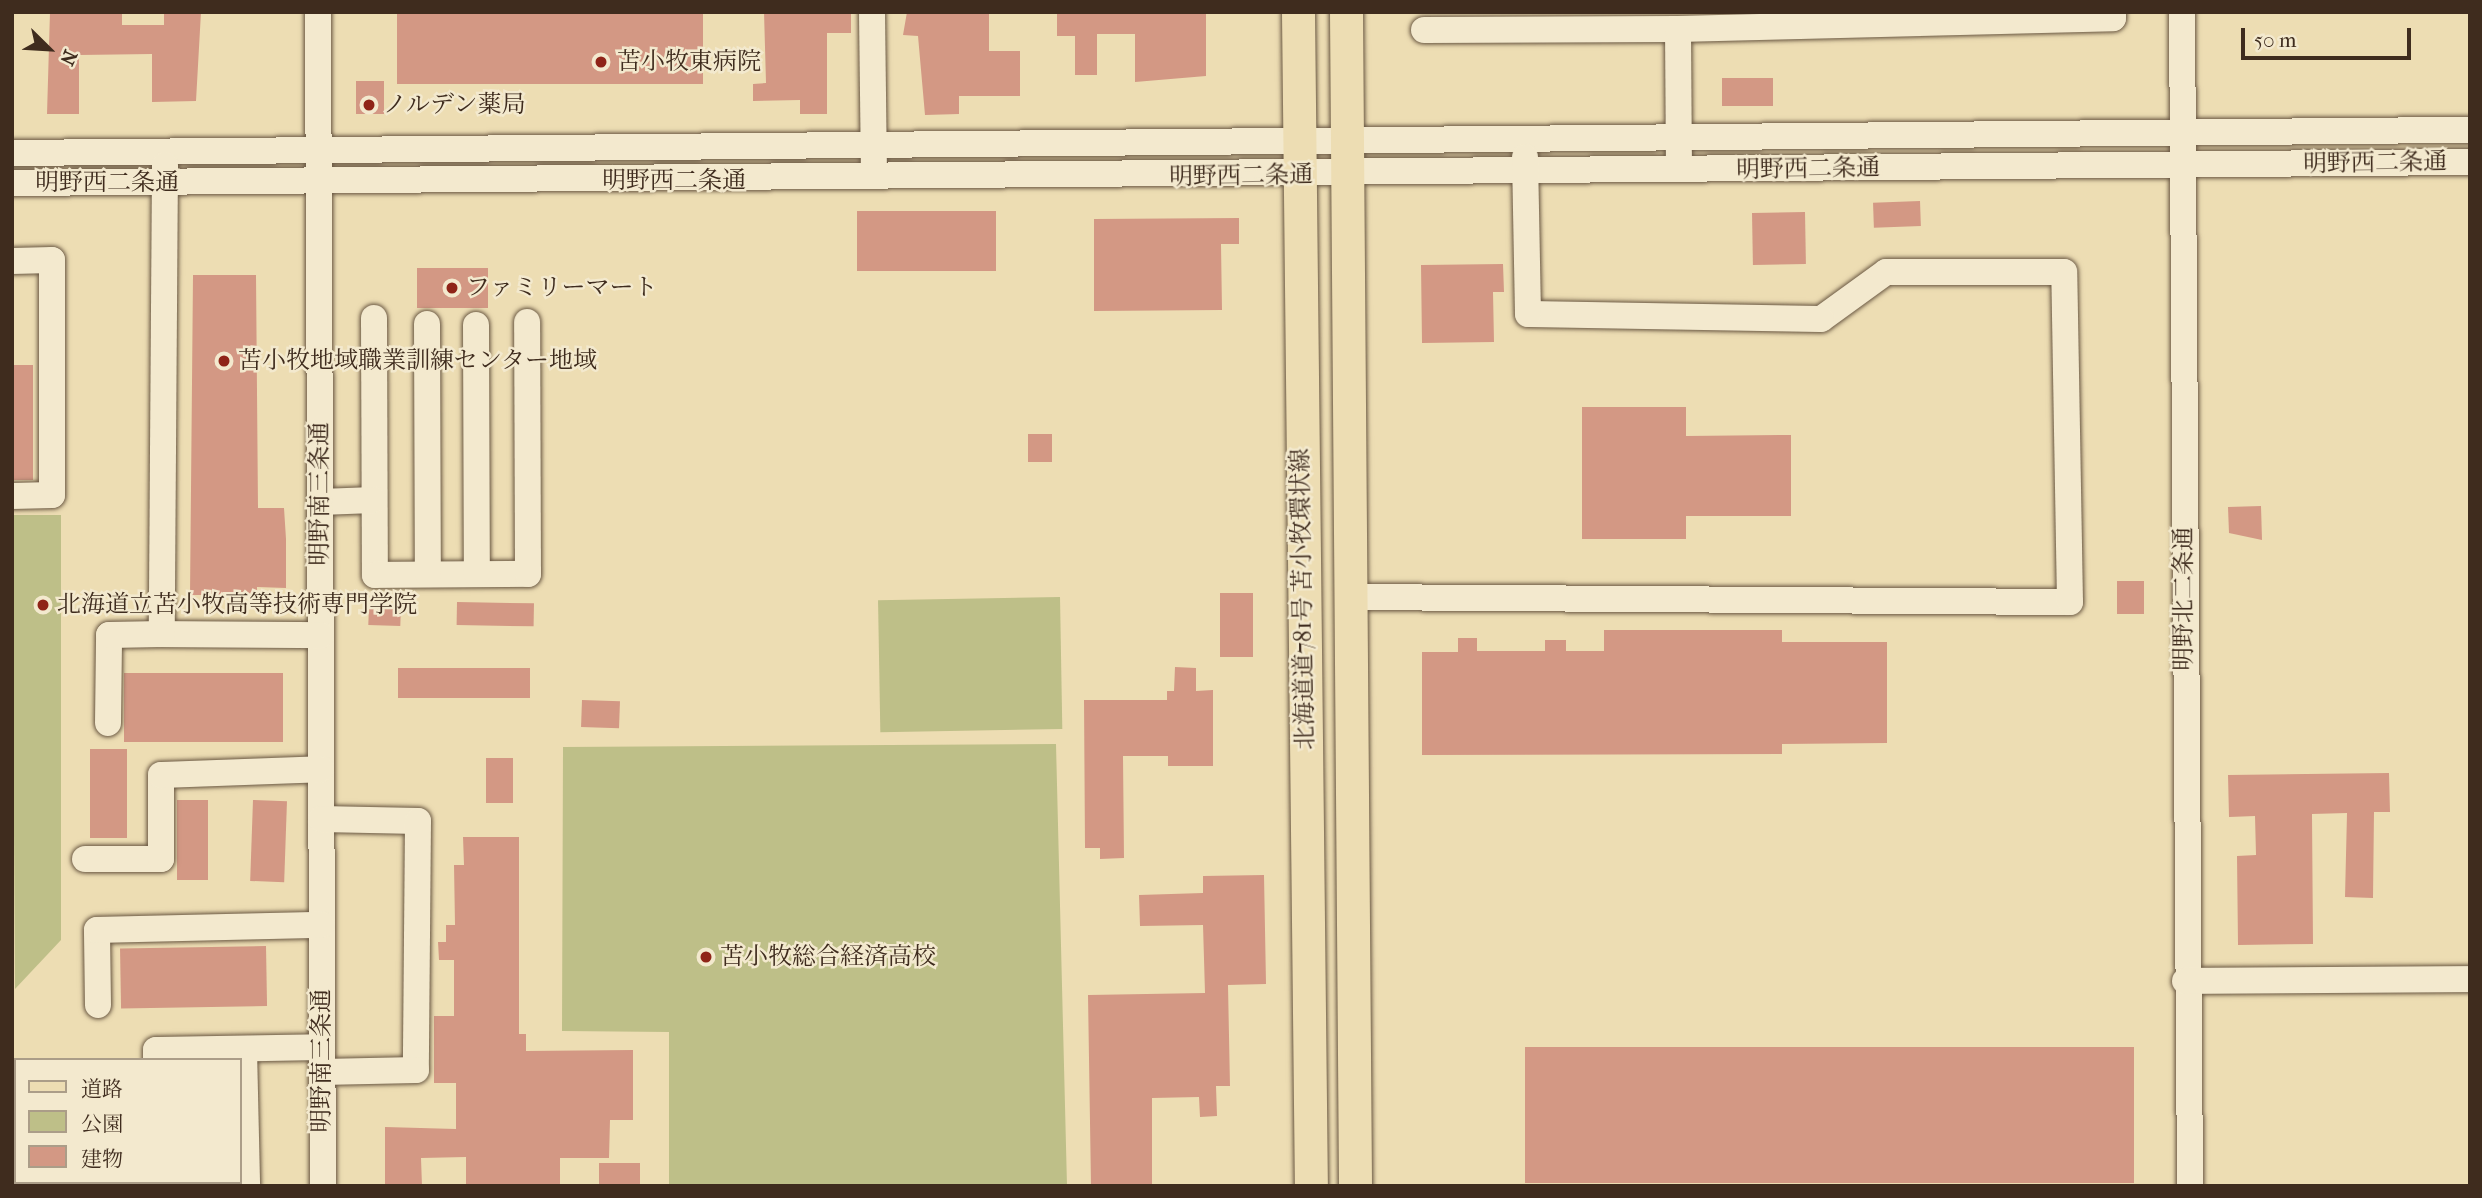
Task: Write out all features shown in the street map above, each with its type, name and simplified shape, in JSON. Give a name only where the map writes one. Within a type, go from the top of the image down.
[{"type":"main road","name":"北海道道781号 苫小牧環状線","points":[[1298,12],[1297,160],[1311,1186]]},
{"type":"main road","name":"北海道道781号 苫小牧環状線","points":[[1346,12],[1355,1186]]},
{"type":"street","name":"明野南三条通","points":[[318,12],[323,1186]]},
{"type":"street","points":[[872,12],[874,181]]},
{"type":"street","points":[[1424,30],[1678,29],[2113,18],[2113,12]]},
{"type":"street","name":"明野北二条通","points":[[2182,12],[2185,981],[2190,1186]]},
{"type":"street","points":[[1678,29],[1679,170]]},
{"type":"street","name":"明野西二条通","points":[[12,183],[874,181],[1347,158],[1525,141],[2470,130]]},
{"type":"street","points":[[1350,597],[2070,602],[2064,272],[1886,272],[1821,319],[1528,314],[1525,141]]},
{"type":"street","name":"明野西二条通","points":[[12,153],[319,153],[873,147],[1297,160]]},
{"type":"street","points":[[162,634],[165,153]]},
{"type":"street","name":"明野西二条通","points":[[1347,158],[1525,172],[2470,162]]},
{"type":"street","points":[[12,261],[52,260],[52,495],[12,496]]},
{"type":"street","points":[[374,318],[374,575],[528,574],[527,322]]},
{"type":"street","points":[[427,324],[428,574]]},
{"type":"street","points":[[477,325],[477,574]]},
{"type":"street","points":[[320,502],[374,500]]},
{"type":"street","points":[[108,723],[109,635],[321,635]]},
{"type":"street","points":[[85,859],[161,859],[161,775],[321,769]]},
{"type":"street","points":[[156,1058],[156,1050],[244,1049],[416,1070],[418,821],[321,819]]},
{"type":"street","points":[[98,1005],[97,929],[321,925]]},
{"type":"street","points":[[2185,981],[2470,979]]},
{"type":"street","points":[[244,1049],[247,1186]]},
{"type":"green space","points":[[12,515],[61,515],[61,940],[15,989]]},
{"type":"green space","points":[[1060,597],[1062,729],[880,732],[878,600]]},
{"type":"green space","points":[[1056,744],[1067,1186],[669,1186],[669,1032],[562,1031],[563,747]]},
{"type":"building","points":[[50,12],[122,12],[122,25],[164,25],[164,12],[201,12],[196,101],[152,102],[152,54],[79,55],[79,114],[47,114]]},
{"type":"building","name":"苫小牧東病院","points":[[397,12],[703,12],[703,84],[397,84]]},
{"type":"building","points":[[764,12],[851,12],[851,33],[827,33],[827,114],[800,114],[800,100],[753,101],[753,84],[766,83]]},
{"type":"building","points":[[907,12],[989,12],[989,51],[1020,51],[1020,96],[959,96],[959,114],[925,115],[918,36],[903,35]]},
{"type":"building","points":[[1206,12],[1206,76],[1135,82],[1135,34],[1097,34],[1097,75],[1075,75],[1075,36],[1057,36],[1057,13]]},
{"type":"building","points":[[1722,78],[1773,78],[1773,106],[1722,106]]},
{"type":"building","points":[[356,81],[384,81],[384,114],[356,114]]},
{"type":"building","points":[[1920,201],[1921,226],[1874,228],[1873,203]]},
{"type":"building","points":[[857,211],[996,211],[996,271],[857,271]]},
{"type":"building","points":[[1805,212],[1806,264],[1753,265],[1752,213]]},
{"type":"building","points":[[1239,218],[1239,244],[1221,244],[1222,310],[1094,311],[1094,219]]},
{"type":"building","points":[[1503,264],[1504,292],[1493,292],[1494,342],[1422,343],[1421,265]]},
{"type":"building","name":"ファミリーマート","points":[[417,268],[488,268],[488,308],[417,308]]},
{"type":"building","name":"苫小牧地域職業訓練センター地域","points":[[193,275],[256,275],[258,508],[284,508],[286,588],[257,587],[257,595],[190,595]]},
{"type":"building","points":[[12,365],[33,365],[33,480],[12,480]]},
{"type":"building","points":[[1582,407],[1686,407],[1686,436],[1791,435],[1791,516],[1686,516],[1686,539],[1582,539]]},
{"type":"building","points":[[1028,434],[1052,434],[1052,462],[1028,462]]},
{"type":"building","points":[[2261,506],[2262,540],[2229,533],[2228,507]]},
{"type":"building","points":[[2117,581],[2144,581],[2144,614],[2117,614]]},
{"type":"building","points":[[1220,593],[1253,593],[1253,657],[1220,657]]},
{"type":"building","points":[[457,602],[534,603],[534,626],[457,625]]},
{"type":"building","points":[[369,605],[401,606],[400,626],[368,625]]},
{"type":"building","points":[[1604,630],[1782,630],[1782,642],[1887,642],[1887,743],[1782,744],[1782,754],[1422,755],[1422,652],[1458,652],[1458,638],[1477,638],[1477,651],[1545,651],[1545,640],[1566,640],[1566,651],[1604,651]]},
{"type":"building","points":[[1175,667],[1196,668],[1196,691],[1213,690],[1213,766],[1168,766],[1168,756],[1123,756],[1124,858],[1100,859],[1100,848],[1085,848],[1084,700],[1167,700],[1167,691],[1174,691]]},
{"type":"building","points":[[398,668],[530,668],[530,698],[398,698]]},
{"type":"building","points":[[124,673],[283,673],[283,742],[124,742]]},
{"type":"building","points":[[582,700],[620,701],[619,728],[581,727]]},
{"type":"building","points":[[90,749],[127,749],[127,838],[90,838]]},
{"type":"building","points":[[486,758],[513,758],[513,803],[486,803]]},
{"type":"building","points":[[2389,773],[2390,812],[2374,812],[2373,898],[2345,897],[2347,813],[2312,814],[2313,944],[2238,945],[2237,856],[2256,855],[2255,816],[2229,817],[2228,775]]},
{"type":"building","points":[[177,800],[208,800],[208,880],[177,880]]},
{"type":"building","points":[[253,800],[287,801],[284,882],[250,881]]},
{"type":"building","points":[[463,837],[519,837],[519,1034],[526,1034],[526,1051],[633,1050],[633,1120],[610,1120],[609,1158],[560,1158],[560,1186],[466,1186],[466,1157],[421,1158],[422,1186],[385,1186],[385,1127],[456,1129],[456,1083],[434,1083],[434,1016],[454,1016],[454,960],[439,960],[438,942],[446,942],[446,925],[455,925],[454,865],[464,865]]},
{"type":"building","points":[[1264,875],[1266,984],[1228,985],[1230,1086],[1216,1086],[1217,1116],[1200,1117],[1199,1097],[1152,1098],[1152,1186],[1091,1186],[1088,995],[1205,993],[1203,925],[1140,926],[1139,895],[1203,893],[1203,876]]},
{"type":"building","points":[[266,946],[267,1006],[121,1009],[120,949]]},
{"type":"building","points":[[1525,1047],[2134,1047],[2134,1183],[1525,1183]]},
{"type":"building","points":[[599,1163],[640,1163],[640,1186],[599,1186]]},
{"type":"place","name":"苫小牧東病院","points":[[601,62]]},
{"type":"place","name":"ノルデン薬局","points":[[369,105]]},
{"type":"place","name":"ファミリーマート","points":[[452,288]]},
{"type":"place","name":"苫小牧地域職業訓練センター地域","points":[[224,361]]},
{"type":"place","name":"北海道立苫小牧高等技術専門学院","points":[[43,605]]},
{"type":"place","name":"苫小牧総合経済高校","points":[[706,957]]}]
